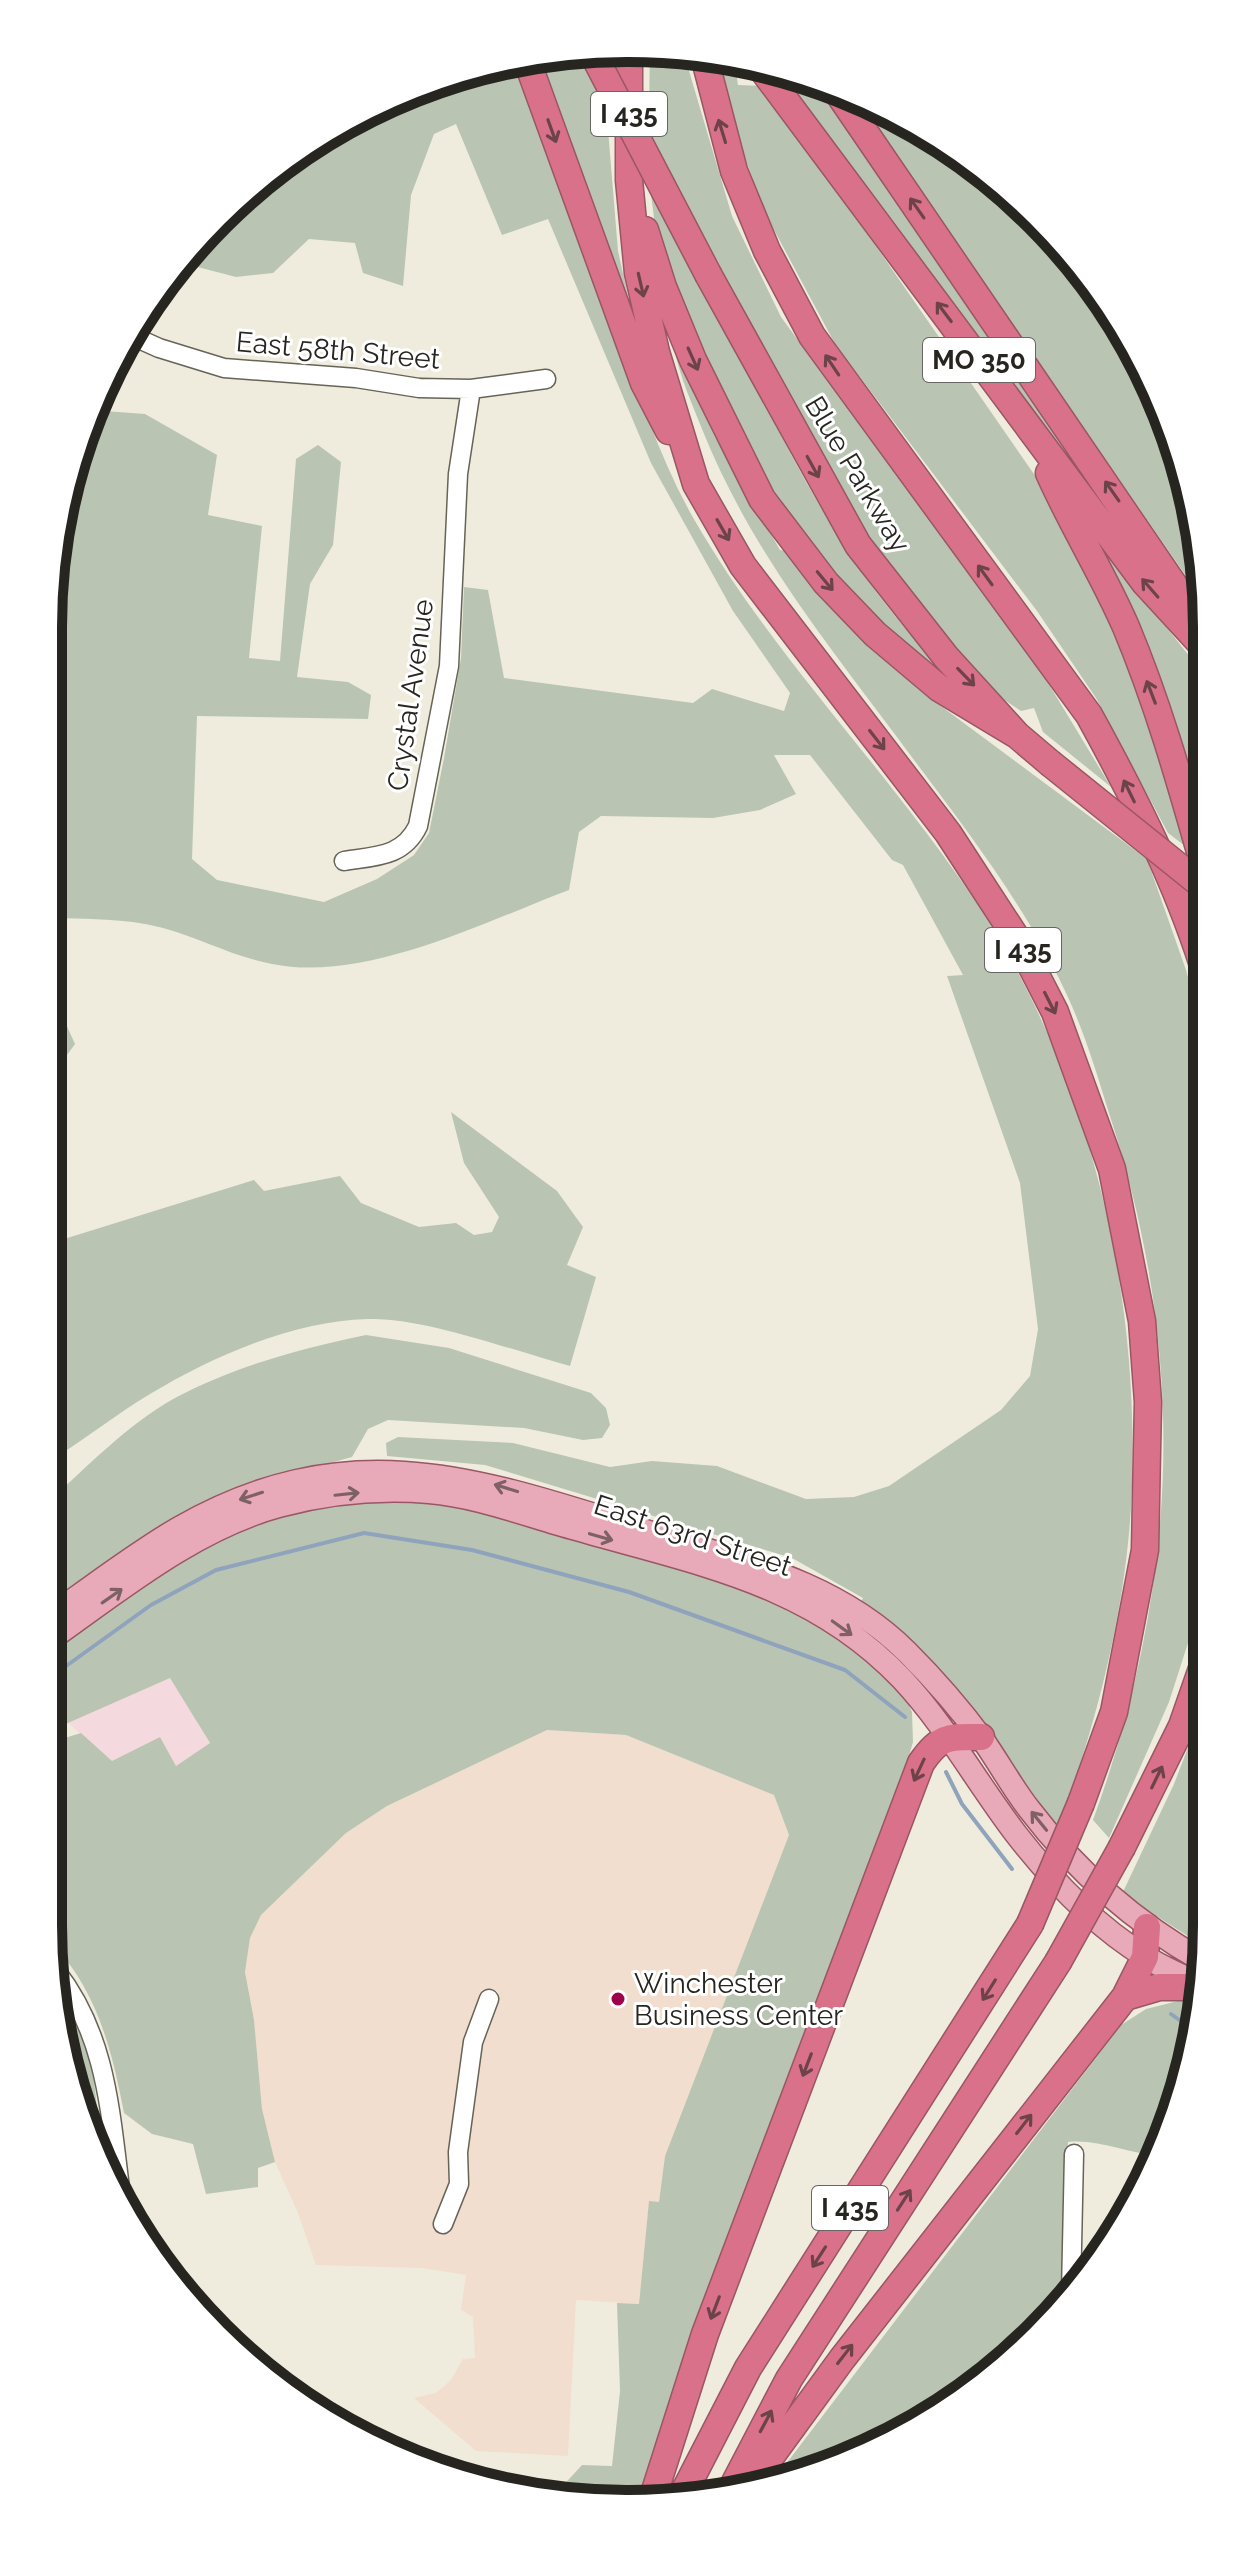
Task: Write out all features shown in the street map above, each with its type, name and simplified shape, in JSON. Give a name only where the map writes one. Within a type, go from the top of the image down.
[{"type":"highway","name":"I 435","points":[[629,62],[629,180],[638,273],[656,352],[696,484],[743,566],[948,833],[1019,942],[1055,1012],[1112,1169],[1142,1321],[1148,1402],[1145,1550],[1114,1712],[1081,1803],[1030,1924],[748,2368],[687,2487]]},
{"type":"highway","name":"Blue Parkway","points":[[598,63],[709,276],[858,545],[946,657],[1017,735],[1193,878]]},
{"type":"highway","points":[[706,68],[734,171],[767,251],[812,336],[1089,715],[1126,782],[1173,884],[1193,938]]},
{"type":"highway","points":[[531,71],[644,383],[696,484]]},
{"type":"highway","name":"MO 350","points":[[771,80],[1145,583],[1193,635]]},
{"type":"highway","points":[[847,106],[1193,612]]},
{"type":"highway","points":[[629,180],[669,302],[693,360],[762,499],[826,583],[875,634],[939,688],[1017,735]]},
{"type":"highway","points":[[1030,429],[1073,527],[1125,625],[1167,734],[1193,827]]},
{"type":"highway","name":"I 435","points":[[737,2479],[789,2379],[1058,1962],[1122,1847],[1182,1726],[1193,1694]]},
{"type":"highway","points":[[655,2489],[705,2334],[912,1787],[933,1745],[950,1737],[981,1737]]},
{"type":"highway","points":[[757,2475],[832,2371],[1125,1997],[1145,1957],[1147,1927]]},
{"type":"highway","points":[[1125,1997],[1159,1987],[1189,1986]]},
{"type":"main road","name":"East 63rd Street","points":[[62,1607],[179,1528],[236,1500],[304,1479],[353,1472],[417,1472],[488,1482],[776,1571],[812,1586],[867,1619],[906,1652],[981,1737],[1027,1806],[1059,1846],[1101,1888],[1147,1927],[1192,1954]]},
{"type":"main road","name":"East 63rd Street","points":[[62,1631],[148,1571],[240,1520],[310,1498],[391,1489],[471,1499],[749,1579],[814,1608],[865,1645],[894,1672],[950,1737],[1040,1863],[1088,1911],[1145,1957],[1190,1980]]},
{"type":"street","name":"East 58th Street","points":[[141,340],[224,368],[356,378],[419,388],[471,389],[546,379]]},
{"type":"street","name":"Crystal Avenue","points":[[344,861],[396,853],[410,842],[418,826],[450,655],[458,474],[471,389]]},
{"type":"street","points":[[66,1986],[87,2020],[99,2050],[117,2168]]},
{"type":"street","points":[[443,2224],[459,2184],[458,2152],[473,2042],[489,1999]]},
{"type":"street","points":[[1071,2275],[1074,2154]]},
{"type":"shaded area","points":[[171,1677],[210,1744],[176,1766],[160,1738],[112,1761],[68,1723]]},
{"type":"shaded area","points":[[547,1730],[626,1735],[774,1795],[789,1835],[665,2156],[659,2202],[649,2202],[639,2304],[576,2300],[568,2456],[476,2451],[414,2398],[436,2393],[451,2380],[463,2359],[475,2358],[473,2317],[461,2310],[466,2275],[422,2268],[316,2265],[298,2213],[275,2162],[262,2109],[254,2020],[245,1972],[250,1938],[261,1915],[346,1833],[387,1806]]},
{"type":"green space","points":[[589,63],[605,93],[618,251],[634,323],[538,70]]},
{"type":"green space","points":[[650,63],[687,66],[732,216],[781,317],[1039,668],[1111,787],[1043,732],[1034,708],[1021,711],[995,694],[944,642],[875,554],[770,370],[717,260],[704,282],[811,490],[878,594],[921,647],[968,696],[908,653],[831,574],[778,502],[677,307],[656,234],[648,170]]},
{"type":"green space","points":[[720,70],[736,73],[738,85],[765,86],[1045,490],[1136,675],[1189,849],[1168,833],[1096,698],[1037,611],[835,344],[765,213],[733,125]]},
{"type":"green space","points":[[521,72],[652,428],[695,521],[760,620],[943,855],[1016,969],[1049,1038],[1077,1109],[1099,1183],[1116,1258],[1132,1411],[1129,1530],[1117,1617],[1086,1746],[1058,1828],[968,1706],[918,1651],[860,1603],[863,1598],[792,1558],[485,1465],[387,1456],[386,1443],[398,1437],[513,1443],[610,1467],[652,1461],[717,1466],[806,1499],[854,1497],[889,1486],[1001,1410],[1030,1376],[1038,1329],[1020,1183],[947,976],[963,975],[903,865],[892,860],[810,755],[774,755],[796,794],[760,810],[713,818],[601,816],[579,832],[569,890],[424,946],[384,957],[346,965],[308,968],[272,964],[149,925],[62,918],[63,591],[81,481],[105,411],[145,414],[217,455],[208,515],[262,526],[249,658],[280,661],[296,459],[318,445],[341,462],[333,545],[310,584],[297,677],[348,682],[371,695],[368,719],[197,716],[192,859],[217,880],[324,902],[377,879],[414,855],[429,833],[444,758],[461,658],[464,587],[488,590],[504,678],[693,703],[712,689],[784,711],[790,693],[733,611],[651,463],[548,219],[502,235],[456,124],[434,134],[411,195],[403,286],[363,273],[355,243],[309,239],[273,273],[236,277],[193,266],[255,202],[313,157],[377,120],[411,105],[481,81]]},
{"type":"green space","points":[[792,87],[830,100],[1174,595],[1081,484],[900,230]]},
{"type":"green space","points":[[866,115],[942,157],[1000,202],[1053,255],[1098,313],[1135,377],[1163,446],[1182,517],[1191,583]]},
{"type":"green space","points":[[675,353],[715,437],[780,550],[787,551],[866,639],[918,689],[1147,859],[1186,970],[1193,996],[1193,1627],[1169,1702],[1109,1838],[1093,1820],[1122,1731],[1143,1642],[1157,1554],[1163,1466],[1161,1378],[1152,1289],[1134,1200],[1108,1110],[1076,1017],[1038,939],[979,848],[825,641],[771,561],[723,476]]},
{"type":"green space","points":[[1085,525],[1193,661],[1193,807]]},
{"type":"green space","points":[[62,1015],[75,1044],[62,1062]]},
{"type":"green space","points":[[451,1112],[557,1191],[583,1227],[567,1265],[596,1277],[570,1366],[415,1323],[368,1319],[340,1321],[283,1334],[227,1354],[137,1402],[62,1453],[62,1240],[254,1180],[264,1191],[340,1176],[361,1203],[419,1227],[456,1223],[474,1235],[492,1232],[499,1217],[464,1163]]},
{"type":"green space","points":[[366,1335],[449,1348],[591,1393],[606,1408],[610,1425],[602,1438],[583,1440],[524,1428],[388,1420],[368,1429],[352,1457],[231,1490],[177,1516],[62,1592],[62,1489],[124,1433],[158,1408],[221,1377],[292,1353]]},
{"type":"green space","points":[[404,1499],[448,1502],[717,1578],[817,1617],[901,1688],[912,1712],[913,1742],[904,1773],[641,2490],[563,2486],[582,2465],[612,2466],[620,2391],[617,2303],[639,2304],[649,2201],[659,2202],[665,2156],[789,1835],[774,1795],[626,1735],[547,1730],[387,1806],[346,1833],[261,1915],[250,1938],[245,1972],[254,2020],[262,2109],[275,2162],[258,2168],[258,2187],[206,2194],[193,2144],[152,2134],[124,2113],[100,2022],[80,1980],[63,1956],[62,1739],[81,1733],[112,1761],[160,1737],[176,1766],[210,1743],[170,1678],[62,1724],[62,1646],[168,1570],[233,1533],[301,1509]]},
{"type":"green space","points":[[1193,1735],[1193,1939],[1122,1894],[1174,1784]]},
{"type":"green space","points":[[1187,2001],[1174,2071],[1145,2153],[1068,2142],[1063,2285],[1000,2350],[942,2395],[878,2432],[783,2468],[1121,2025],[1146,2009]]},
{"type":"green space","points":[[69,2010],[87,2050],[98,2121],[81,2071]]},
{"type":"waterway","points":[[62,1669],[151,1605],[216,1570],[364,1533],[472,1550],[629,1592],[845,1670],[905,1717]]},
{"type":"waterway","points":[[946,1772],[962,1804],[1012,1869]]},
{"type":"waterway","points":[[1171,2014],[1184,2023]]},
{"type":"place","name":"Winchester Business Center","points":[[618,1999]]}]
